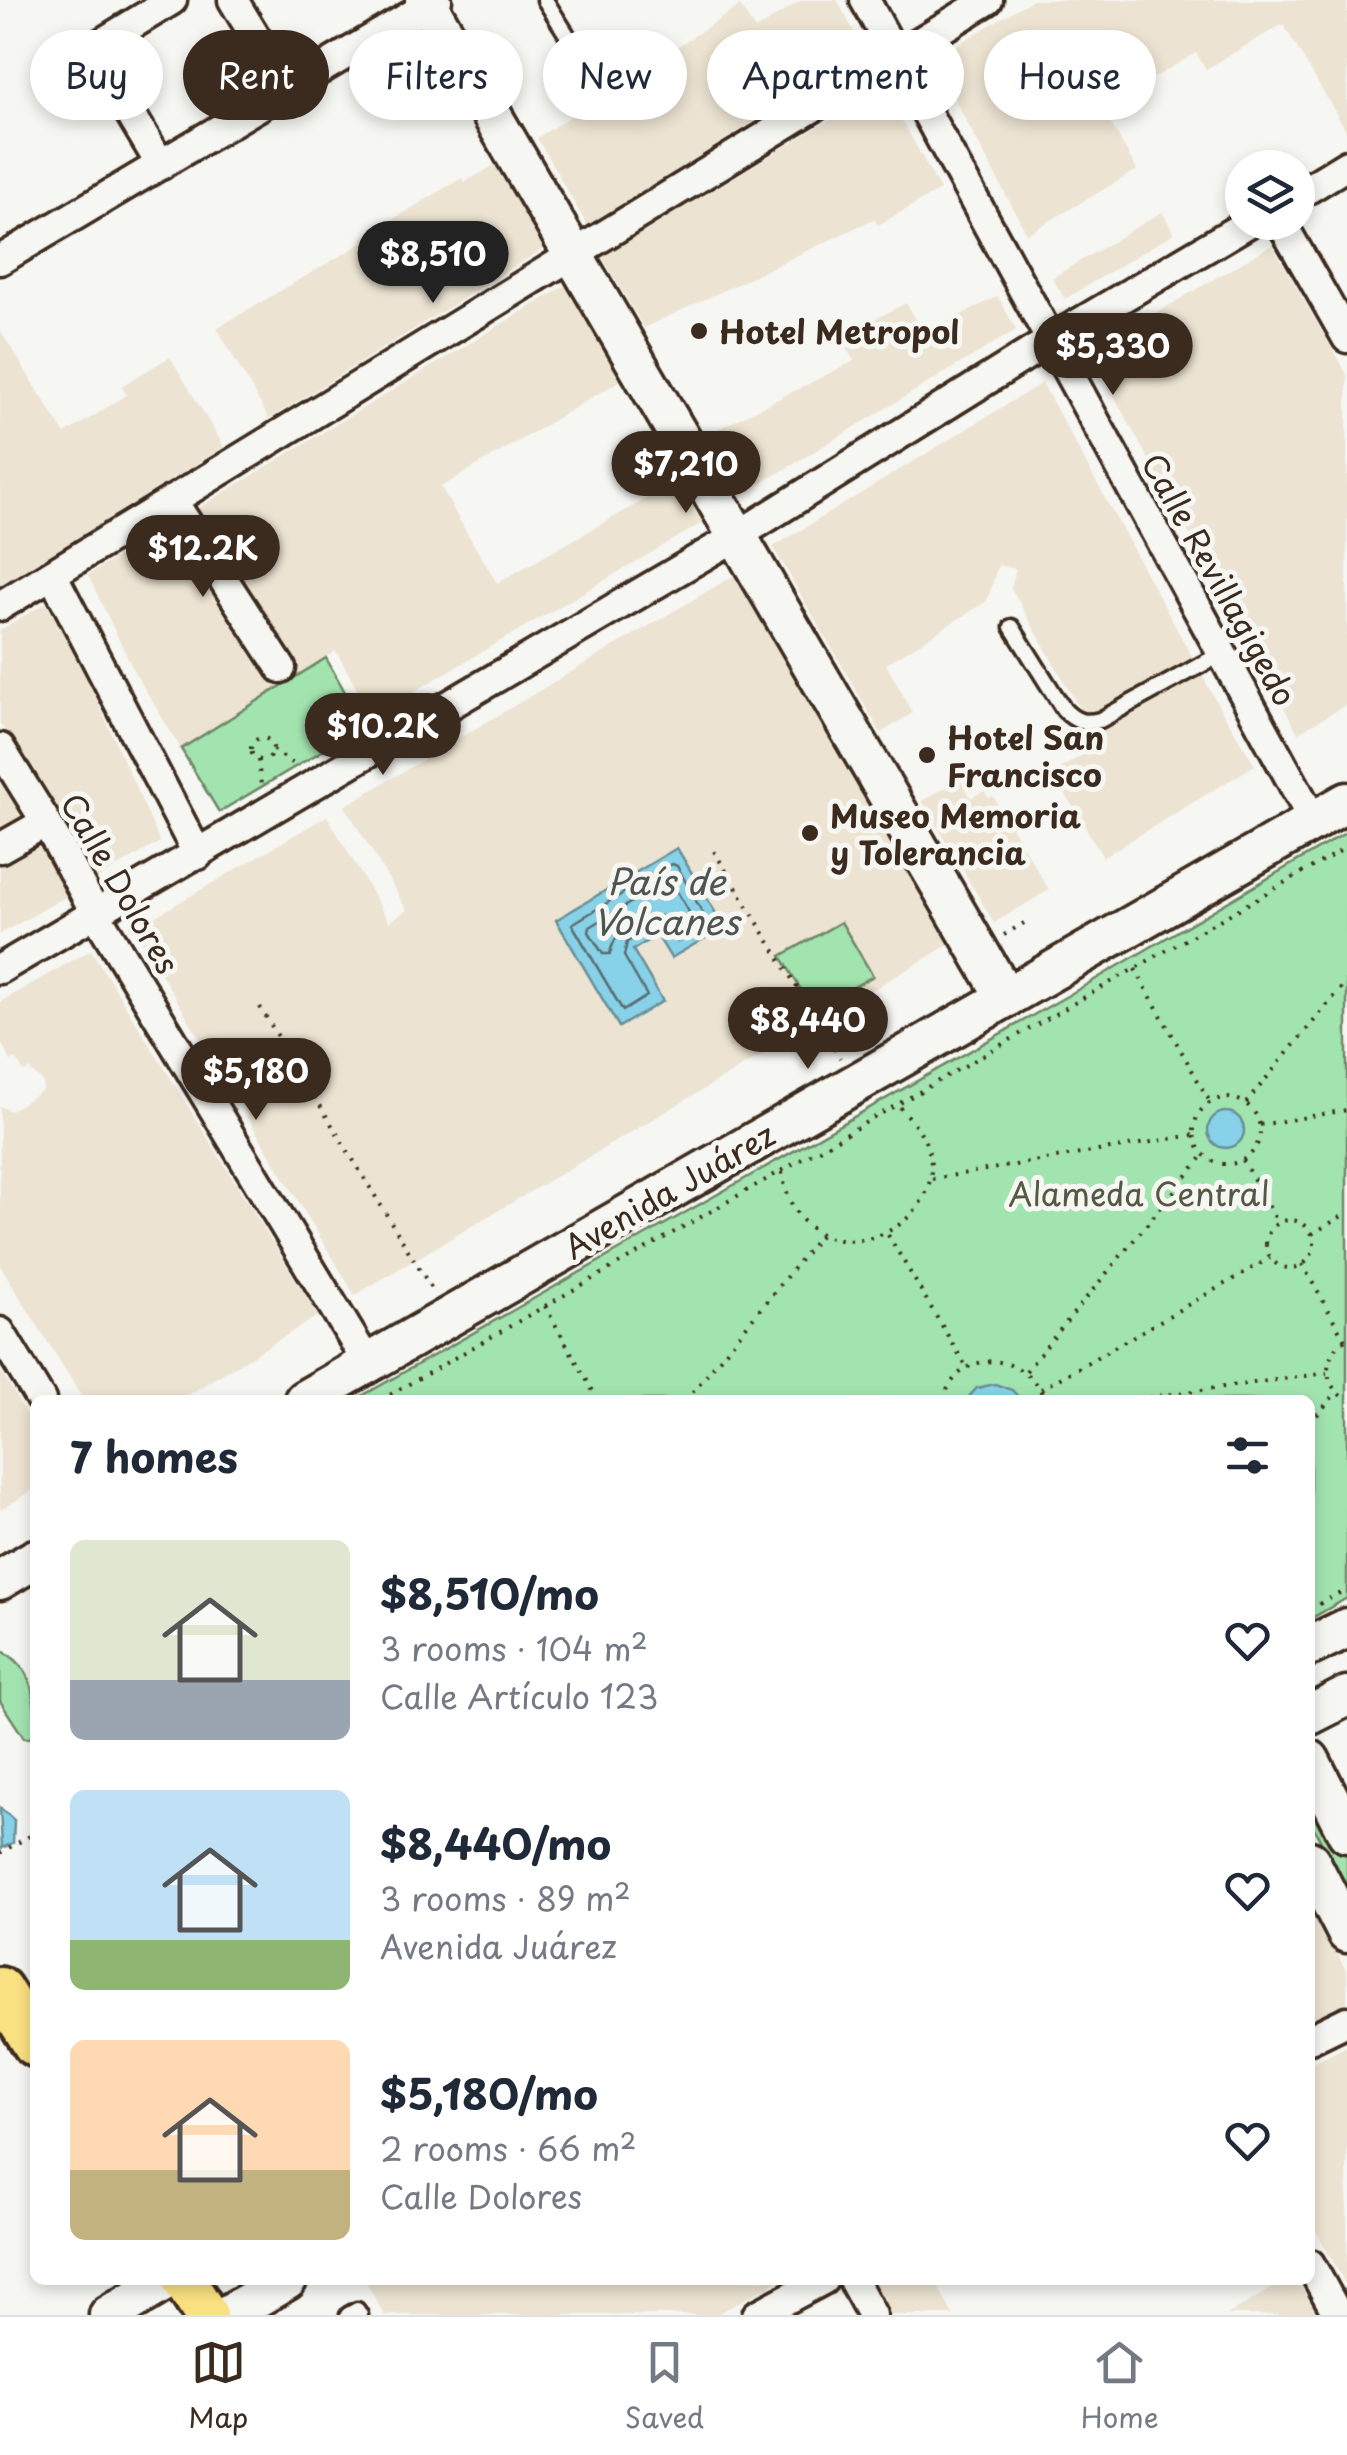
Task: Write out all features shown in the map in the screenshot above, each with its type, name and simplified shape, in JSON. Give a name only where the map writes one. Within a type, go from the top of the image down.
[{"type":"main road","points":[[0,1989],[24,2035]]},
{"type":"main road","points":[[187,2285],[206,2315]]},
{"type":"street","points":[[161,165],[92,48],[172,0]]},
{"type":"street","points":[[233,0],[251,30]]},
{"type":"street","name":"Calle Revillagigedo","points":[[865,0],[881,30]]},
{"type":"street","points":[[940,30],[988,0]]},
{"type":"street","points":[[329,63],[430,2],[572,254],[1006,998]]},
{"type":"street","points":[[0,260],[236,120]]},
{"type":"street","points":[[0,606],[792,120]]},
{"type":"street","name":"Calle Revillagigedo","points":[[930,120],[1314,822]]},
{"type":"street","points":[[1315,185],[1347,166]]},
{"type":"street","points":[[0,968],[737,536],[1049,341],[1225,237]]},
{"type":"street","points":[[1290,240],[1347,338]]},
{"type":"street","points":[[172,500],[281,668]]},
{"type":"street","points":[[52,574],[198,855]]},
{"type":"street","name":"Calle Dolores","points":[[2,755],[46,822],[96,914],[367,1362]]},
{"type":"street","name":"Avenida Juárez","points":[[312,1395],[1347,802]]},
{"type":"street","points":[[0,848],[46,822]]},
{"type":"street","points":[[0,1332],[38,1395]]},
{"type":"street","points":[[0,1580],[30,1562]]},
{"type":"street","points":[[1315,1712],[1347,1696]]},
{"type":"street","points":[[1315,1770],[1347,1833]]},
{"type":"street","points":[[1315,1870],[1347,1932]]},
{"type":"street","points":[[1315,2037],[1347,2021]]},
{"type":"street","points":[[1315,2273],[1338,2315]]},
{"type":"street","points":[[109,2315],[159,2285]]},
{"type":"street","points":[[227,2315],[278,2285]]},
{"type":"street","points":[[757,2315],[814,2285]]},
{"type":"street","points":[[857,2285],[872,2315]]},
{"type":"lane","points":[[546,0],[564,30]]},
{"type":"lane","points":[[1012,627],[1064,710],[1074,720],[1087,724],[1221,654]]},
{"type":"lane","points":[[348,2315],[357,2310],[360,2315]]},
{"type":"path","points":[[265,739],[271,743],[273,750],[268,758],[255,758],[255,742],[265,739]]},
{"type":"path","points":[[390,1395],[1347,848]]},
{"type":"path","points":[[714,851],[855,1084]]},
{"type":"path","points":[[1135,969],[1210,1102]]},
{"type":"path","points":[[1246,1103],[1347,981]]},
{"type":"path","points":[[260,1007],[449,1316]]},
{"type":"path","points":[[1232,1098],[1246,1103],[1260,1124],[1256,1148],[1243,1160],[1225,1164],[1204,1155],[1194,1136],[1197,1116],[1210,1102],[1232,1098]]},
{"type":"path","points":[[782,1171],[792,1204],[822,1233],[854,1241],[888,1234],[918,1207],[930,1179],[929,1156],[922,1134],[897,1105]]},
{"type":"path","points":[[1260,1124],[1347,1110]]},
{"type":"path","points":[[930,1179],[1194,1136]]},
{"type":"path","points":[[1026,1371],[1204,1155]]},
{"type":"path","points":[[1243,1160],[1278,1222]]},
{"type":"path","points":[[1312,1234],[1347,1214]]},
{"type":"path","points":[[1294,1220],[1312,1234],[1313,1251],[1302,1264],[1284,1268],[1270,1258],[1267,1234],[1278,1222],[1294,1220]]},
{"type":"path","points":[[690,1395],[822,1233]]},
{"type":"path","points":[[888,1234],[968,1368]]},
{"type":"path","points":[[1040,1389],[1270,1258]]},
{"type":"path","points":[[1302,1264],[1346,1340],[1330,1356],[1327,1374],[1336,1393],[1347,1400]]},
{"type":"path","points":[[545,1306],[595,1395]]},
{"type":"path","points":[[946,1395],[954,1379],[968,1368],[992,1361],[1026,1371],[1043,1395]]},
{"type":"path","points":[[1166,1395],[1327,1374]]},
{"type":"path","points":[[1315,1417],[1336,1393]]},
{"type":"path","points":[[1328,1629],[1347,1589]]},
{"type":"path","points":[[0,1853],[30,1836]]},
{"type":"shaded area","points":[[802,0],[837,0],[853,30],[755,30]]},
{"type":"shaded area","points":[[1032,0],[1347,0],[1347,132],[1283,24],[1206,69],[1196,53],[1156,76],[1156,30],[984,30],[984,120],[1109,120],[1137,170],[1027,234],[964,117],[964,41]]},
{"type":"shaded area","points":[[740,6],[755,30],[707,30],[707,120],[757,120],[587,225],[537,138],[565,120],[687,120],[687,40]]},
{"type":"shaded area","points":[[829,120],[902,120],[940,190],[878,225],[874,219],[644,328],[602,257]]},
{"type":"shaded area","points":[[500,162],[549,245],[269,419],[217,328],[364,242],[362,238],[462,178],[465,182]]},
{"type":"shaded area","points":[[1162,212],[1174,233],[1065,299],[1052,278]]},
{"type":"shaded area","points":[[1272,245],[1347,375],[1347,704],[1298,733],[1090,352]]},
{"type":"shaded area","points":[[571,282],[628,376],[441,487],[458,518],[497,583],[685,477],[709,519],[372,716],[336,651],[181,749],[134,671],[88,575]]},
{"type":"shaded area","points":[[998,296],[1016,330],[742,495],[706,435],[854,361],[840,337],[906,303],[924,334]]},
{"type":"shaded area","points":[[0,330],[65,434],[127,395],[121,386],[170,357],[224,447],[0,585]]},
{"type":"shaded area","points":[[1042,383],[1255,765],[1103,857],[1053,773],[1100,744],[1011,588],[1016,569],[998,565],[987,601],[886,664],[913,713],[881,733],[773,547]]},
{"type":"shaded area","points":[[740,572],[955,941],[355,1295],[134,929],[327,816],[389,922],[407,910],[345,806]]},
{"type":"shaded area","points":[[46,603],[77,656],[160,842],[97,879],[0,723],[0,630]]},
{"type":"shaded area","points":[[960,779],[971,798],[984,791],[989,798],[993,796],[1049,890],[994,923],[922,801]]},
{"type":"shaded area","points":[[0,781],[30,828],[0,845]]},
{"type":"shaded area","points":[[32,832],[72,893],[0,934],[0,851]]},
{"type":"shaded area","points":[[91,950],[318,1316],[187,1395],[81,1395],[0,1265],[0,1106],[10,1111],[43,1090],[43,1082],[29,1069],[24,1072],[16,1059],[11,1061],[0,1040],[0,1002]]},
{"type":"shaded area","points":[[0,1370],[30,1420],[30,1492],[0,1510]]},
{"type":"shaded area","points":[[1315,1913],[1347,1972],[1347,2002],[1315,2018]]},
{"type":"shaded area","points":[[1347,2046],[1347,2287],[1315,2229],[1315,2062]]},
{"type":"shaded area","points":[[368,2285],[771,2285],[715,2315],[384,2315]]},
{"type":"shaded area","points":[[867,2285],[938,2285],[953,2315],[883,2315]]},
{"type":"shaded area","points":[[1278,2285],[1300,2285],[1318,2315],[1227,2315]]},
{"type":"green space","points":[[326,658],[364,726],[219,812],[181,749]]},
{"type":"green space","name":"Alameda Central","points":[[1347,832],[1347,1598],[1315,1616],[1315,1395],[364,1395],[1067,996]]},
{"type":"green space","points":[[841,922],[873,976],[813,1010],[781,956]]},
{"type":"green space","points":[[0,1650],[21,1665],[30,1683],[30,1738],[24,1738],[0,1701]]},
{"type":"green space","points":[[1315,1790],[1347,1854],[1347,1894],[1315,1830]]},
{"type":"water","name":"País de Volcanes","points":[[677,848],[724,927],[671,958],[657,935],[633,950],[663,1001],[619,1027],[556,920]]},
{"type":"water","points":[[1226,1112],[1239,1117],[1244,1130],[1239,1143],[1226,1148],[1213,1143],[1208,1130],[1213,1117]]},
{"type":"water","points":[[995,1384],[1016,1395],[971,1395],[977,1388]]},
{"type":"water","points":[[0,1808],[14,1820],[13,1843],[2,1848]]},
{"type":"place","name":"Hotel Metropol","points":[[699,331]]},
{"type":"place","name":"Hotel San Francisco","points":[[927,755]]},
{"type":"place","name":"Museo Memoria y Tolerancia","points":[[810,833]]}]
